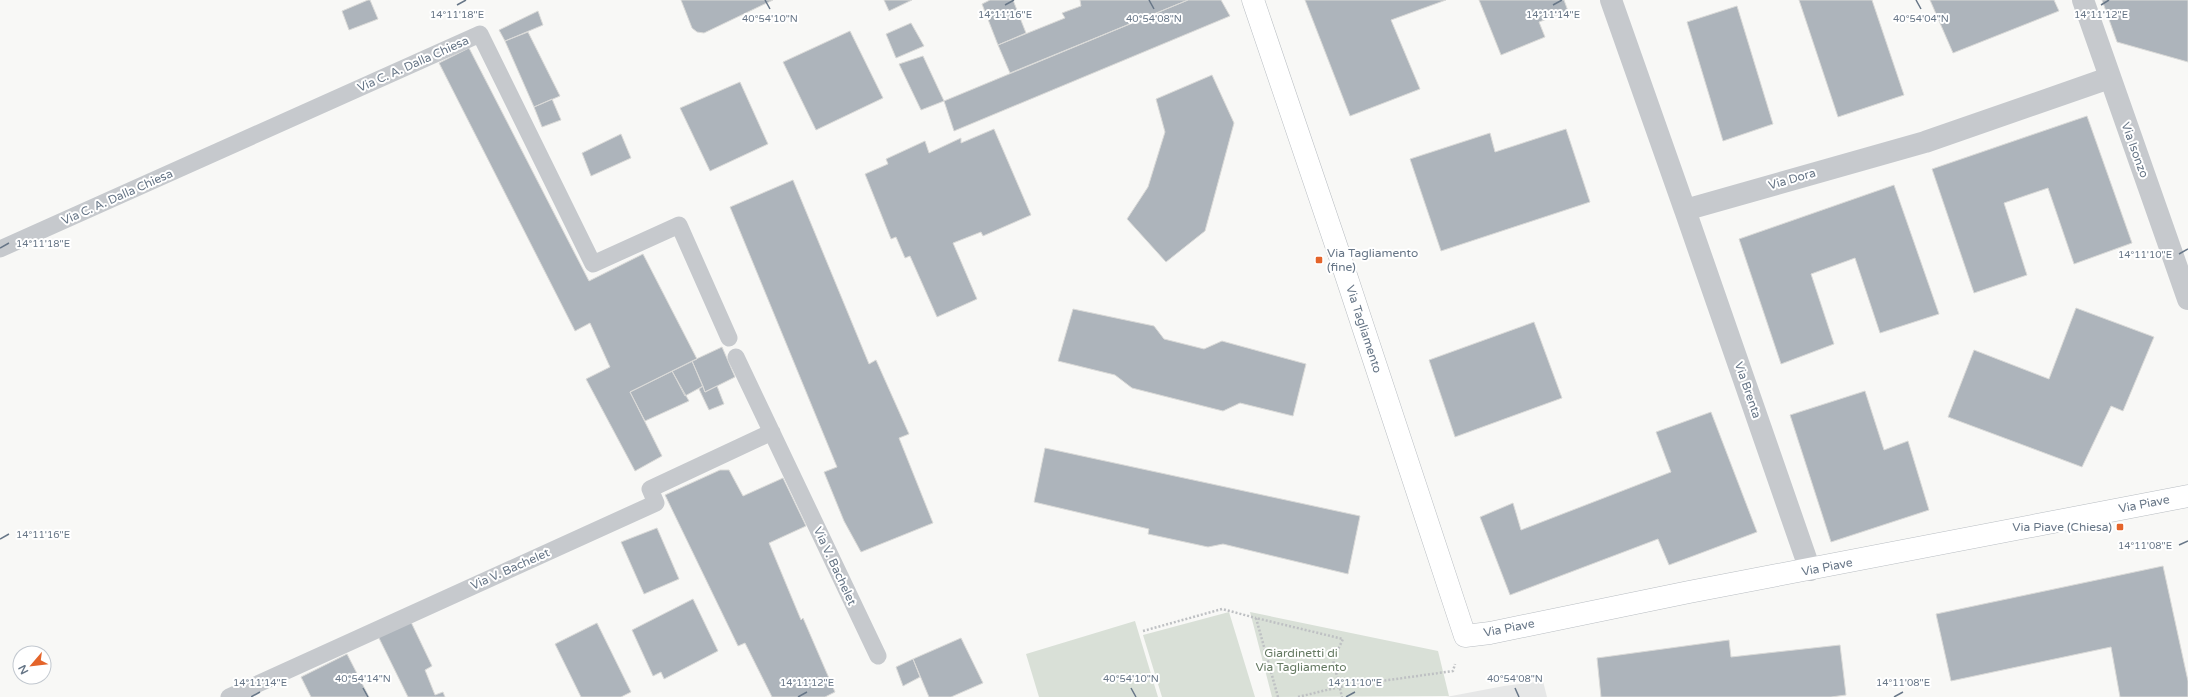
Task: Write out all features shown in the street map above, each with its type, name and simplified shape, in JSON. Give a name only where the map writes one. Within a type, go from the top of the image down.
[{"type":"main road","name":"Via Tagliamento","points":[[1253,0],[1339,254],[1465,636]]},
{"type":"main road","name":"Via Piave","points":[[1465,636],[2188,496]]},
{"type":"street","points":[[1611,0],[1685,210]]},
{"type":"street","name":"Via Isonzo","points":[[2084,0],[2109,78],[2188,299]]},
{"type":"street","name":"Via Dora","points":[[1685,210],[1925,142],[2109,78]]},
{"type":"street","name":"Via Brenta","points":[[1685,210],[1810,570]]},
{"type":"lane","name":"Via C. A. Dalla Chiesa","points":[[0,249],[480,34],[593,264],[679,225],[728,338]]},
{"type":"lane","name":"Via V. Bachelet","points":[[736,357],[878,656]]},
{"type":"lane","name":"Via V. Bachelet","points":[[229,697],[656,503],[650,489],[772,432]]},
{"type":"path","points":[[1143,631],[1222,608],[1256,618],[1343,639],[1333,660],[1342,697]]},
{"type":"path","points":[[1256,618],[1278,697]]},
{"type":"path","points":[[1298,697],[1339,687],[1453,671],[1465,636]]},
{"type":"shaded area","points":[[1543,681],[1547,697],[1446,697],[1504,686]]},
{"type":"green space","points":[[1229,612],[1255,697],[1162,697],[1143,635]]},
{"type":"green space","name":"Giardinetti di Via Tagliamento","points":[[1250,612],[1438,651],[1449,696],[1272,697]]},
{"type":"green space","points":[[1135,621],[1158,697],[1039,697],[1026,654]]},
{"type":"building","points":[[370,0],[378,19],[349,30],[342,11]]},
{"type":"building","points":[[681,0],[773,0],[704,33],[697,32],[692,28]]},
{"type":"building","points":[[884,0],[912,0],[889,11]]},
{"type":"building","points":[[990,0],[1013,0],[1026,33],[998,45],[982,4]]},
{"type":"building","points":[[1080,0],[1188,0],[1010,73],[998,45],[1065,18],[1062,13],[1081,6]]},
{"type":"building","points":[[1188,0],[1221,0],[1230,16],[954,131],[944,101]]},
{"type":"building","points":[[1305,0],[1446,0],[1391,20],[1420,89],[1350,116]]},
{"type":"building","points":[[1479,0],[1564,0],[1568,11],[1539,22],[1545,37],[1501,55]]},
{"type":"building","points":[[1799,0],[1872,0],[1904,95],[1838,117]]},
{"type":"building","points":[[1930,0],[2054,0],[2059,11],[1953,53]]},
{"type":"building","points":[[2102,0],[2188,0],[2188,62],[2117,42]]},
{"type":"building","points":[[1737,6],[1773,124],[1723,141],[1687,22]]},
{"type":"building","points":[[538,11],[543,25],[505,41],[499,30]]},
{"type":"building","points":[[911,23],[924,46],[896,58],[886,34]]},
{"type":"building","points":[[850,31],[883,98],[816,130],[783,62]]},
{"type":"building","points":[[528,32],[560,96],[534,107],[505,41]]},
{"type":"building","points":[[469,48],[589,281],[643,254],[697,359],[630,392],[662,456],[635,471],[586,379],[610,367],[590,323],[575,331],[439,63]]},
{"type":"building","points":[[923,56],[944,101],[921,110],[899,64]]},
{"type":"building","points":[[1212,75],[1234,123],[1205,231],[1166,262],[1127,219],[1148,187],[1165,132],[1156,99]]},
{"type":"building","points":[[740,82],[768,144],[710,171],[680,108]]},
{"type":"building","points":[[552,99],[561,120],[542,127],[534,107]]},
{"type":"building","points":[[2087,116],[2132,243],[2074,264],[2048,188],[2004,203],[2027,275],[1974,293],[1932,169]]},
{"type":"building","points":[[994,129],[1031,215],[983,236],[981,232],[953,243],[977,299],[937,317],[910,256],[905,258],[896,237],[891,239],[865,174],[888,164],[886,159],[925,141],[929,153],[961,138],[961,143]]},
{"type":"building","points":[[1566,129],[1590,202],[1441,251],[1410,159],[1490,133],[1495,152]]},
{"type":"building","points":[[621,134],[631,158],[591,176],[582,153]]},
{"type":"building","points":[[793,180],[869,364],[876,360],[909,434],[899,438],[933,523],[861,552],[844,521],[824,472],[837,467],[730,207]]},
{"type":"building","points":[[1894,185],[1939,314],[1880,333],[1855,258],[1811,274],[1834,344],[1781,364],[1739,239]]},
{"type":"building","points":[[2076,308],[2154,337],[2123,411],[2111,406],[2082,467],[1948,417],[1974,350],[2049,379]]},
{"type":"building","points":[[1073,309],[1154,326],[1164,339],[1204,349],[1222,341],[1306,364],[1293,416],[1240,403],[1223,411],[1132,388],[1115,375],[1058,361]]},
{"type":"building","points":[[1534,322],[1562,398],[1455,437],[1429,360]]},
{"type":"building","points":[[722,347],[735,377],[705,392],[692,361]]},
{"type":"building","points":[[692,361],[703,386],[685,396],[672,371]]},
{"type":"building","points":[[672,371],[689,401],[645,421],[630,392]]},
{"type":"building","points":[[703,386],[705,392],[717,386],[724,404],[709,410],[699,389]]},
{"type":"building","points":[[1865,391],[1884,450],[1908,441],[1929,510],[1831,542],[1790,415]]},
{"type":"building","points":[[1711,412],[1757,532],[1669,565],[1658,539],[1510,595],[1480,517],[1513,503],[1521,530],[1671,472],[1656,432]]},
{"type":"building","points":[[1045,448],[1360,516],[1348,574],[1223,544],[1208,547],[1148,534],[1149,529],[1034,502]]},
{"type":"building","points":[[720,470],[729,470],[743,496],[783,478],[806,526],[769,543],[801,620],[803,618],[835,692],[825,697],[772,697],[745,643],[738,646],[665,495]]},
{"type":"building","points":[[657,528],[679,579],[644,594],[621,542]]},
{"type":"building","points":[[2163,566],[2188,681],[2188,697],[2120,697],[2111,647],[1951,681],[1936,614]]},
{"type":"building","points":[[693,599],[718,651],[664,679],[661,672],[653,676],[632,630]]},
{"type":"building","points":[[410,620],[432,666],[425,670],[435,695],[443,692],[445,697],[408,697],[377,634]]},
{"type":"building","points":[[597,623],[631,692],[621,697],[581,697],[555,644]]},
{"type":"building","points":[[961,638],[983,683],[951,697],[929,697],[913,659]]},
{"type":"building","points":[[1729,640],[1731,657],[1840,645],[1846,695],[1831,697],[1601,697],[1597,658]]},
{"type":"building","points":[[347,654],[369,697],[311,697],[301,677]]},
{"type":"building","points":[[913,659],[920,677],[903,686],[896,667]]},
{"type":"place","name":"Via Tagliamento (fine)","points":[[1319,260]]},
{"type":"place","name":"Via Piave (Chiesa)","points":[[2120,527]]}]
